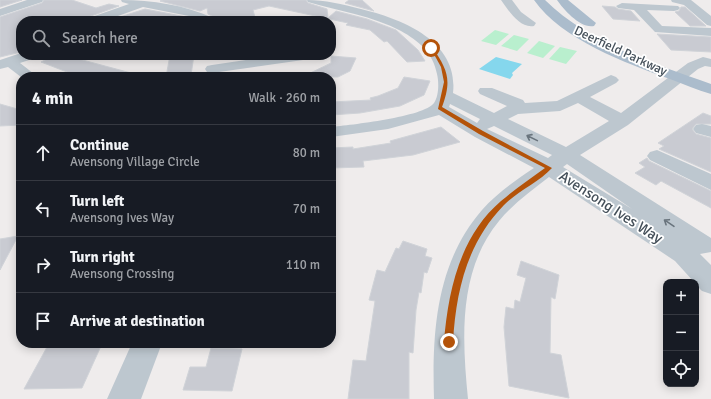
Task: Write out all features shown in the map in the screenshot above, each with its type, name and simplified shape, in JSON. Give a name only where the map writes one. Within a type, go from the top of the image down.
[{"type":"main road","name":"Deerfield Parkway","points":[[539,0],[566,23],[600,43],[685,73],[711,75]]},
{"type":"main road","name":"Deerfield Parkway","points":[[562,0],[569,8],[584,20],[605,31]]},
{"type":"main road","name":"Deerfield Parkway","points":[[642,49],[711,88]]},
{"type":"street","points":[[0,13],[38,0]]},
{"type":"street","points":[[126,0],[192,13],[198,16]]},
{"type":"street","points":[[312,0],[376,16],[403,27],[419,36],[436,54],[443,67],[446,82],[442,102],[428,115],[372,127],[336,131]]},
{"type":"street","points":[[506,0],[517,14],[530,23]]},
{"type":"street","points":[[107,16],[142,3]]},
{"type":"street","points":[[679,4],[690,31]]},
{"type":"street","points":[[622,6],[638,7],[679,4],[711,22]]},
{"type":"street","points":[[638,7],[659,28],[711,32]]},
{"type":"street","points":[[5,64],[16,60]]},
{"type":"street","points":[[212,67],[270,60]]},
{"type":"street","points":[[451,399],[449,342],[450,314],[455,289],[464,260],[479,231],[490,216],[516,192],[558,161],[622,120],[685,73],[703,62],[711,63]]},
{"type":"street","points":[[5,64],[20,72]]},
{"type":"street","points":[[475,129],[514,109],[560,106],[611,80]]},
{"type":"street","points":[[486,91],[517,104],[514,109]]},
{"type":"street","points":[[578,97],[622,120]]},
{"type":"street","points":[[442,102],[494,119],[558,161]]},
{"type":"street","name":"Avensong Ives Way","points":[[442,102],[475,129],[558,161],[699,248],[711,283]]},
{"type":"street","points":[[657,156],[711,183]]},
{"type":"street","points":[[124,399],[145,348]]},
{"type":"green space","points":[[495,30],[509,34],[496,45],[481,41]]},
{"type":"green space","points":[[514,35],[529,39],[517,51],[501,46]]},
{"type":"green space","points":[[539,41],[555,46],[543,58],[527,53]]},
{"type":"green space","points":[[560,47],[577,51],[566,64],[549,59]]},
{"type":"water","points":[[496,57],[522,64],[512,73],[513,75],[510,79],[479,69]]},
{"type":"building","points":[[0,0],[22,0],[0,7]]},
{"type":"building","points":[[44,0],[72,0],[96,8],[109,4],[119,6],[91,16],[16,16],[16,53],[0,57],[0,17],[42,3]]},
{"type":"building","points":[[306,0],[308,3],[327,9],[328,16],[315,16],[269,6],[253,10],[255,16],[212,16],[208,14],[207,8],[200,11],[160,1]]},
{"type":"building","points":[[349,0],[362,0],[374,11],[345,3]]},
{"type":"building","points":[[602,6],[615,7],[618,9],[631,11],[640,21],[613,19]]},
{"type":"building","points":[[681,7],[685,7],[706,26],[690,26],[675,12],[679,11]]},
{"type":"building","points":[[145,9],[181,16],[123,16]]},
{"type":"building","points":[[336,11],[367,19],[396,30],[418,50],[425,61],[407,62],[387,41],[384,42],[370,30],[346,25],[348,23],[336,20],[336,16],[330,16]]},
{"type":"building","points":[[657,34],[711,37],[711,52],[671,50]]},
{"type":"building","points":[[336,56],[356,58],[350,71],[338,77],[336,77],[336,72],[312,72],[331,63],[331,60],[336,60]]},
{"type":"building","points":[[45,60],[83,60],[127,72],[67,72],[41,62]]},
{"type":"building","points":[[169,60],[193,60],[191,72],[167,72]]},
{"type":"building","points":[[404,77],[430,81],[424,95],[400,106],[360,113],[336,115],[336,102],[371,100],[370,98],[398,88]]},
{"type":"building","points":[[0,104],[16,109],[16,125],[0,126]]},
{"type":"building","points":[[703,113],[711,116],[711,124],[696,124],[692,129],[696,134],[711,138],[711,172],[659,149],[664,146],[658,143]]},
{"type":"building","points":[[441,127],[460,142],[413,155],[363,161],[364,167],[336,168],[336,148],[353,147],[353,149],[391,143],[390,141]]},
{"type":"building","points":[[647,158],[649,161],[711,191],[711,208],[661,181],[656,185],[635,173],[645,167],[639,163]]},
{"type":"building","points":[[16,236],[16,240],[0,270],[0,239]]},
{"type":"building","points":[[403,241],[427,249],[425,256],[432,258],[427,273],[424,272],[421,293],[419,292],[416,310],[413,353],[409,352],[409,399],[348,399],[353,360],[366,361],[375,301],[369,300],[377,270],[385,272],[396,248],[399,249]]},
{"type":"building","points":[[521,261],[559,275],[555,299],[551,297],[550,353],[561,355],[569,398],[509,386],[504,327],[506,307],[514,309],[515,300],[520,302],[526,278],[517,275]]},
{"type":"building","points":[[46,348],[100,348],[82,388],[24,389]]},
{"type":"building","points":[[211,348],[242,349],[232,391],[183,390],[190,367],[206,367]]},
{"type":"route","points":[[431,48],[440,60],[446,82],[446,91],[439,108],[549,168],[502,203],[479,231],[461,267],[455,289],[450,314],[449,342]]}]
